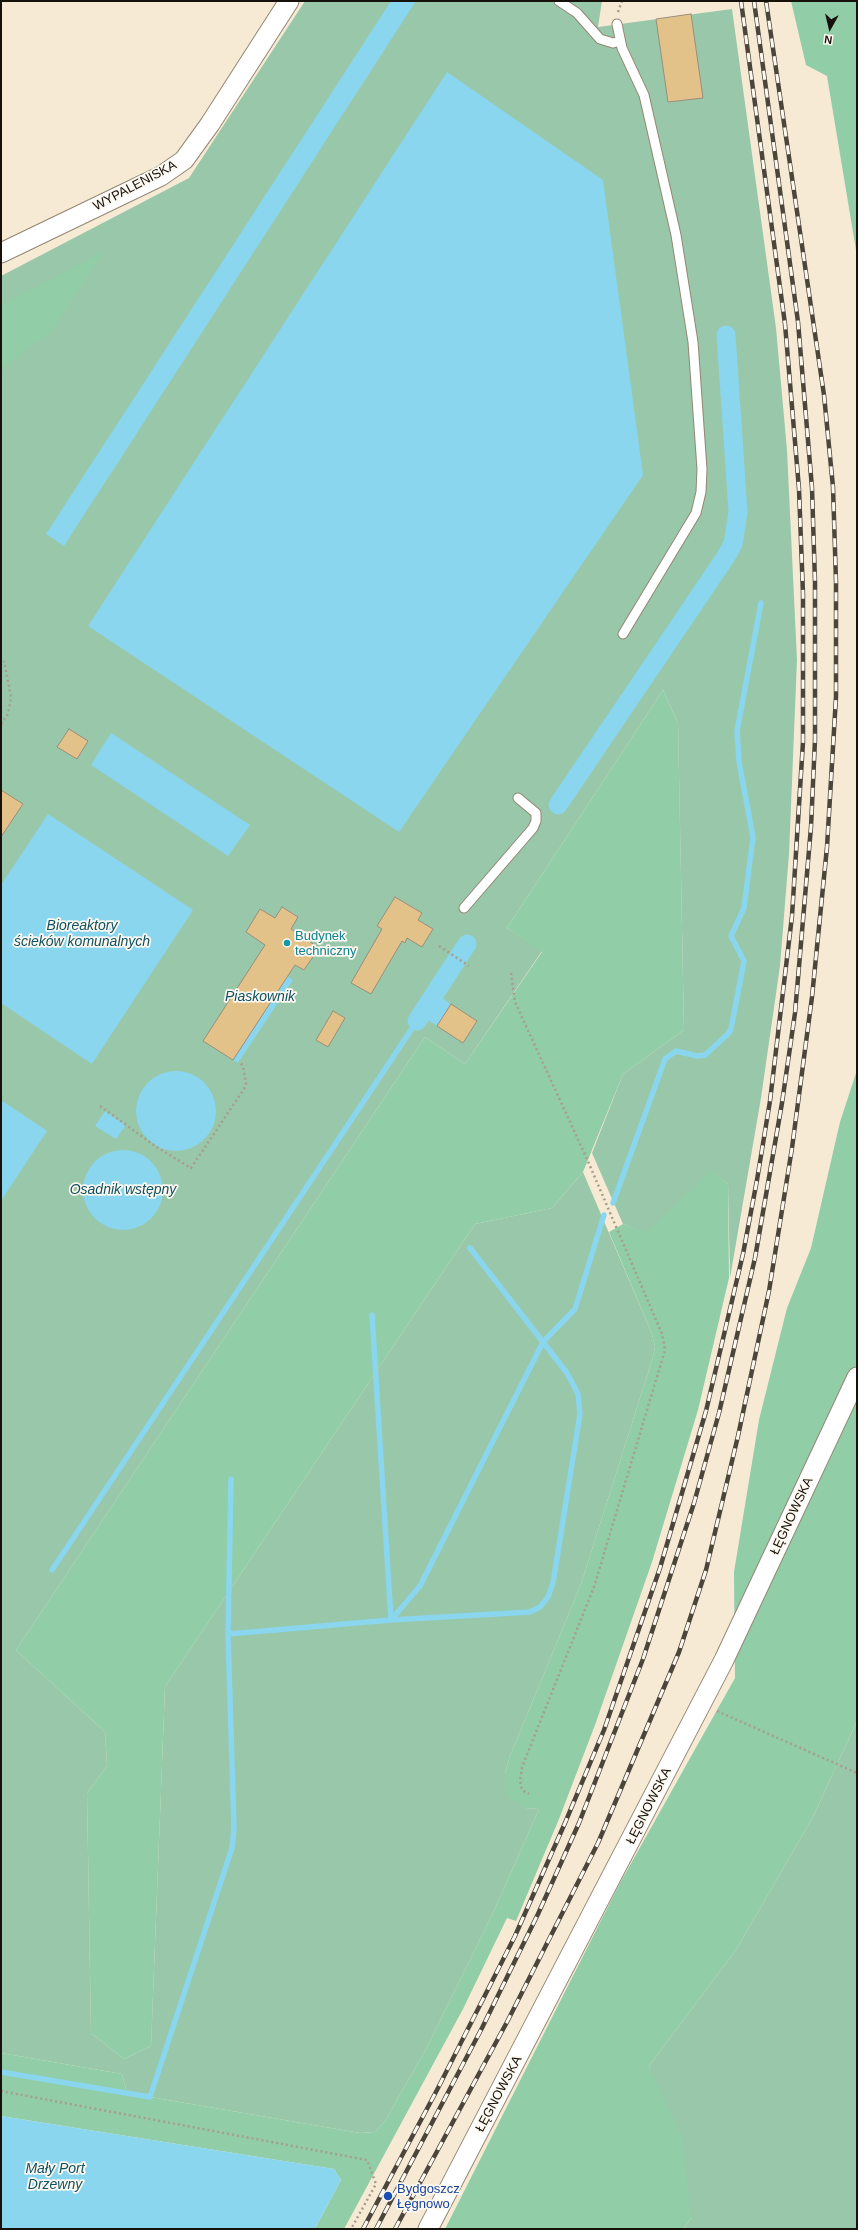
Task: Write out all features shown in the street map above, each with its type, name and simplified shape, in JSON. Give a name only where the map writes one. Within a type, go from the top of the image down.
[{"type":"street","name":"WYPALENISKA","points":[[1,253],[161,176],[184,160],[210,124],[289,1]]},
{"type":"street","name":"ŁĘGNOWSKA","points":[[428,2229],[702,1705],[857,1377]]},
{"type":"lane","points":[[559,1],[577,13],[600,39],[613,43],[620,42]]},
{"type":"lane","points":[[617,24],[620,42],[644,95],[676,235],[693,342],[702,469],[701,492],[696,513],[623,634]]},
{"type":"lane","points":[[464,908],[533,828],[536,821],[536,813],[518,798]]},
{"type":"path","points":[[1,724],[8,714],[11,697],[4,661]]},
{"type":"path","points":[[439,946],[469,966]]},
{"type":"path","points":[[511,973],[516,1002],[587,1159],[662,1334],[665,1350],[594,1587],[522,1767],[520,1781],[522,1790],[529,1794]]},
{"type":"path","points":[[100,1106],[158,1148],[191,1168],[244,1089],[246,1083],[243,1067],[240,1062]]},
{"type":"path","points":[[702,1705],[857,1773]]},
{"type":"path","points":[[1,2091],[367,2160],[376,2184],[351,2229]]},
{"type":"green space","points":[[305,1],[602,1],[598,27],[732,9],[776,328],[787,450],[797,660],[789,854],[780,966],[761,1098],[730,1278],[728,1184],[712,1172],[647,1233],[623,1224],[592,1153],[623,1074],[684,1030],[678,723],[663,690],[507,928],[542,951],[465,1064],[425,1037],[16,1650],[105,1732],[107,1766],[87,1793],[91,2033],[124,2059],[151,2046],[165,1687],[475,1224],[552,1208],[583,1172],[652,1334],[655,1347],[653,1357],[581,1584],[510,1756],[505,1773],[505,1790],[525,1808],[539,1809],[493,1913],[427,2047],[385,2121],[375,2132],[360,2133],[127,2093],[122,2074],[1,2053],[1,276],[189,178]]},
{"type":"green space","points":[[791,1],[857,1],[857,256],[827,76],[806,65]]},
{"type":"green space","points":[[103,252],[54,329],[1,369],[1,305]]},
{"type":"green space","points":[[663,690],[678,723],[684,1030],[623,1074],[583,1172],[552,1208],[475,1224],[165,1687],[151,2046],[124,2059],[91,2033],[87,1793],[107,1766],[105,1732],[16,1650],[425,1037],[465,1064],[542,952],[507,928]]},
{"type":"green space","points":[[857,1070],[857,1721],[813,1817],[736,1950],[649,2066],[683,2139],[691,2218],[684,2229],[445,2229],[620,1883],[735,1678],[734,1572],[759,1420],[787,1308],[811,1248],[840,1122]]},
{"type":"green space","points":[[712,1171],[728,1184],[729,1278],[698,1410],[652,1562],[595,1725],[559,1819],[516,1921],[507,1918],[463,2009],[344,2229],[315,2229],[341,2180],[334,2169],[1,2116],[1,2053],[122,2074],[127,2093],[360,2133],[375,2132],[385,2121],[427,2047],[493,1913],[539,1809],[525,1808],[510,1799],[505,1790],[505,1773],[510,1756],[581,1584],[653,1357],[655,1347],[652,1334],[609,1232],[623,1224],[647,1232]]},
{"type":"green space","points":[[857,1721],[857,2229],[684,2229],[691,2218],[649,2066],[736,1950],[813,1817]]},
{"type":"water","points":[[391,1],[416,1],[64,546],[46,534]]},
{"type":"water","points":[[447,72],[603,180],[643,475],[399,832],[88,626]]},
{"type":"water","points":[[111,733],[250,825],[228,856],[91,765]]},
{"type":"water","name":"Bioreaktory ścieków komunalnych","points":[[48,814],[193,910],[92,1064],[1,1003],[1,885]]},
{"type":"water","name":"Piaskownik","points":[[263,960],[293,980],[238,1063],[208,1043]]},
{"type":"water","points":[[428,988],[451,1004],[437,1026],[413,1010]]},
{"type":"water","name":"Osadnik wstępny","points":[[176,1071],[191,1074],[204,1083],[213,1096],[216,1111],[213,1126],[204,1139],[191,1148],[176,1151],[161,1148],[148,1139],[139,1126],[136,1111],[139,1096],[148,1083],[161,1074]]},
{"type":"water","points":[[1,1100],[47,1131],[1,1201]]},
{"type":"water","points":[[105,1111],[126,1125],[116,1139],[95,1126]]},
{"type":"water","name":"Osadnik wstępny","points":[[123,1150],[138,1153],[151,1162],[160,1175],[163,1190],[160,1205],[151,1218],[138,1227],[123,1230],[108,1227],[95,1218],[86,1205],[83,1190],[86,1175],[95,1162],[108,1153]]},
{"type":"water","name":"Mały Port Drzewny","points":[[1,2116],[334,2169],[341,2180],[315,2229],[1,2229]]},
{"type":"building","points":[[691,14],[703,98],[668,102],[656,19]]},
{"type":"building","points":[[69,729],[88,741],[77,759],[57,747]]},
{"type":"building","points":[[1,790],[23,804],[1,837]]},
{"type":"building","points":[[395,897],[422,913],[418,920],[433,929],[422,947],[407,938],[405,943],[402,941],[371,994],[351,983],[382,929],[377,926]]},
{"type":"building","points":[[282,907],[298,917],[291,929],[319,948],[304,970],[295,965],[233,1060],[203,1041],[265,945],[246,932],[260,909],[275,918]]},
{"type":"building","points":[[451,1004],[477,1021],[463,1043],[437,1026]]},
{"type":"building","points":[[333,1011],[345,1018],[328,1047],[316,1040]]},
{"type":"waterway","points":[[558,805],[733,544],[738,512],[726,335]]},
{"type":"waterway","points":[[613,1203],[665,1059],[676,1051],[697,1056],[705,1055],[728,1034],[731,1029],[744,961],[731,936],[744,908],[753,837],[739,762],[737,731],[761,603]]},
{"type":"waterway","points":[[417,1021],[467,944]]},
{"type":"waterway","points":[[52,1570],[417,1021]]},
{"type":"waterway","points":[[1,2072],[150,2097],[232,1848],[234,1828],[228,1634],[391,1620],[420,1586],[543,1342],[575,1309],[604,1215]]},
{"type":"waterway","points":[[372,1315],[391,1620],[530,1612],[540,1607],[548,1597],[553,1583],[580,1414],[578,1394],[567,1373],[470,1248]]},
{"type":"waterway","points":[[228,1634],[231,1479]]},
{"type":"railway","points":[[363,2229],[437,2090],[515,1936],[604,1730],[660,1568],[706,1411],[743,1254],[757,1180],[770,1101],[792,916],[803,742],[803,594],[799,489],[785,324],[741,1]]},
{"type":"railway","points":[[376,2229],[482,2028],[538,1914],[579,1823],[643,1659],[694,1503],[719,1413],[755,1258],[782,1103],[795,1013],[811,827],[815,740],[815,582],[812,488],[798,322],[754,1]]},
{"type":"railway","points":[[395,2229],[507,2022],[598,1843],[679,1652],[706,1570],[738,1436],[769,1291],[792,1148],[812,997],[827,847],[836,697],[836,582],[833,487],[824,395],[766,1]]},
{"type":"place","name":"Budynek techniczny","points":[[287,943]]},
{"type":"place","name":"Bydgoszcz Łęgnowo","points":[[388,2196]]}]
